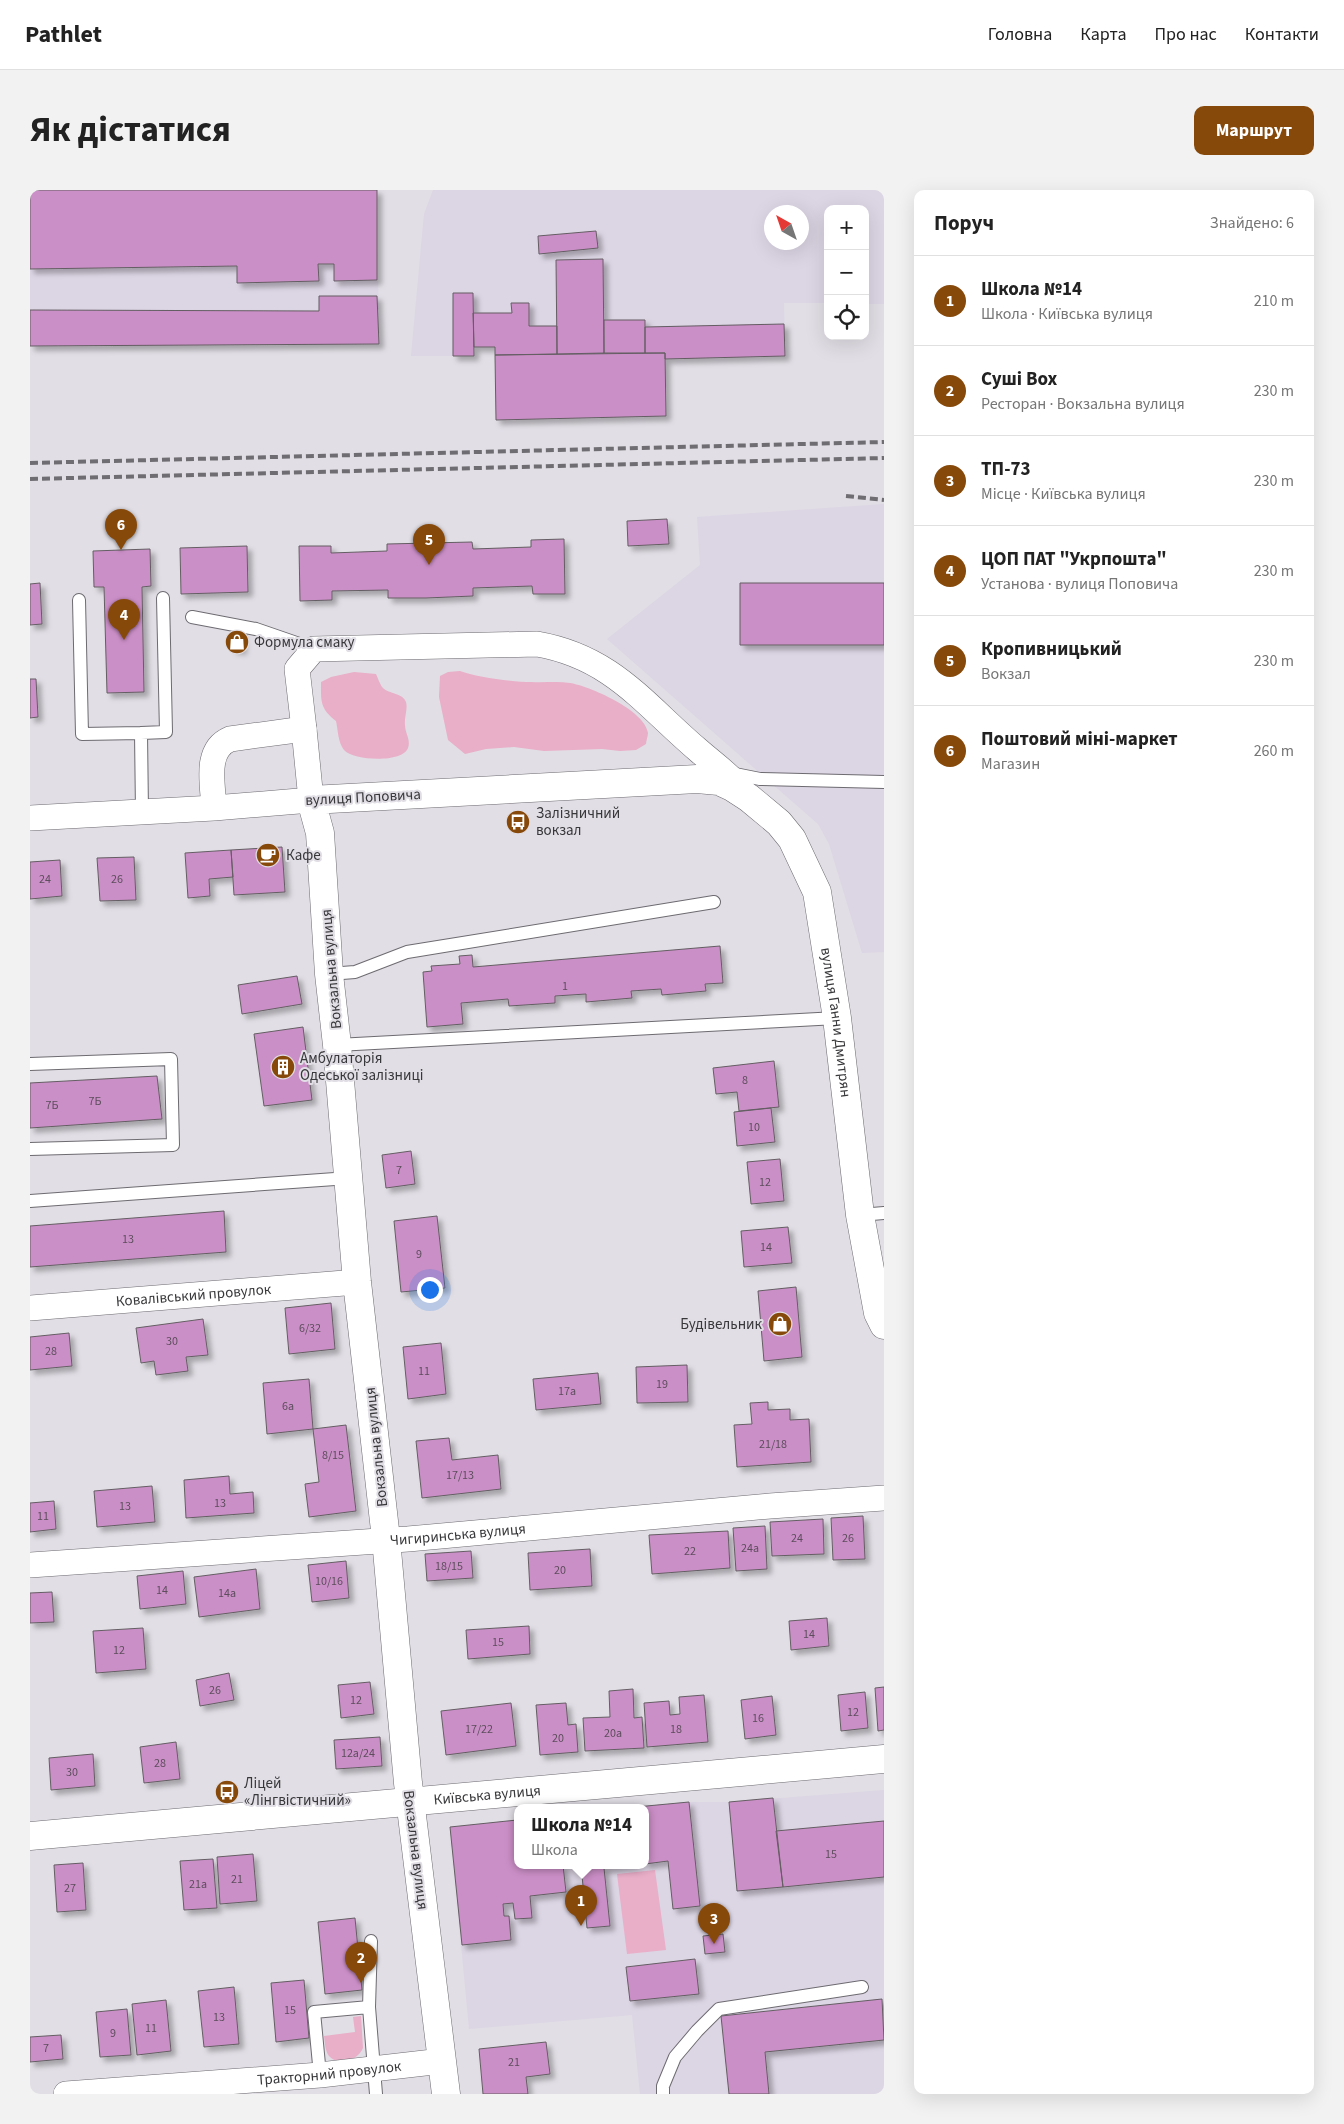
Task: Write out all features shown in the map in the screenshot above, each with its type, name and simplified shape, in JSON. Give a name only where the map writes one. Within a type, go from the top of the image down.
[{"type":"street","points":[[311,800],[297,669],[314,649],[537,644],[555,647],[591,661],[621,680],[698,751],[727,773],[749,798]]},
{"type":"street","points":[[214,808],[212,761],[215,751],[221,744],[230,739],[304,729]]},
{"type":"street","name":"вулиця Поповича","points":[[30,818],[214,808],[311,800],[697,780]]},
{"type":"street","name":"вулиця Ганни Дмитрян","points":[[697,780],[719,782],[749,798],[779,823],[792,839],[812,879],[821,910],[837,1018],[872,1214],[878,1313],[884,1325]]},
{"type":"street","name":"Вокзальна вулиця","points":[[311,800],[320,833],[329,974],[357,1282],[386,1539],[410,1801],[446,2094]]},
{"type":"street","name":"Ковалівський провулок","points":[[30,1308],[357,1282]]},
{"type":"street","name":"Чигиринська вулиця","points":[[30,1565],[386,1539],[408,1539],[770,1506],[884,1498]]},
{"type":"street","name":"Київська вулиця","points":[[30,1836],[884,1759]]},
{"type":"street","name":"Тракторний провулок","points":[[66,2094],[320,2075],[442,2062]]},
{"type":"lane","points":[[79,600],[82,734],[166,732],[163,598]]},
{"type":"lane","points":[[192,617],[256,629],[314,649]]},
{"type":"lane","points":[[141,732],[142,812]]},
{"type":"lane","points":[[727,773],[760,779],[884,782]]},
{"type":"lane","points":[[329,974],[355,972],[407,952],[714,902]]},
{"type":"lane","points":[[337,1046],[837,1018]]},
{"type":"lane","points":[[30,1064],[171,1059],[173,1145],[30,1150]]},
{"type":"lane","points":[[30,1202],[349,1178]]},
{"type":"lane","points":[[371,1941],[369,2007],[376,2094]]},
{"type":"lane","points":[[663,2094],[663,2086],[675,2057],[696,2031],[719,2009],[862,1987]]},
{"type":"lane","points":[[320,2075],[314,2012],[369,2007]]},
{"type":"shaded area","points":[[30,190],[377,190],[379,344],[30,346]]},
{"type":"shaded area","points":[[433,190],[884,190],[884,304],[869,304],[869,205],[824,205],[824,303],[784,303],[785,356],[665,359],[665,353],[495,355],[494,347],[474,347],[474,356],[411,356],[424,214]]},
{"type":"shaded area","points":[[884,504],[884,952],[862,953],[829,844],[818,824],[607,639],[700,565],[697,517]]},
{"type":"shaded area","points":[[460,671],[523,682],[570,683],[590,689],[615,701],[637,716],[645,724],[648,733],[646,744],[636,750],[620,751],[602,749],[544,751],[514,747],[486,749],[465,754],[448,740],[439,697],[440,676],[448,672]]},
{"type":"shaded area","points":[[354,672],[376,674],[383,688],[399,695],[406,702],[405,728],[409,742],[408,748],[404,753],[388,758],[367,758],[349,754],[342,747],[336,721],[322,704],[321,682],[331,677]]},
{"type":"shaded area","points":[[884,1790],[884,2094],[640,2094],[632,2015],[469,2029],[450,1827],[514,1820],[514,1869],[649,1869],[649,1806],[689,1802],[729,1802]]},
{"type":"shaded area","points":[[655,1870],[666,1950],[627,1954],[617,1874]]},
{"type":"shaded area","points":[[361,2016],[363,2048],[361,2052],[348,2061],[333,2059],[327,2052],[324,2036],[355,2032],[353,2017]]},
{"type":"building","points":[[30,190],[377,190],[377,280],[334,281],[334,264],[318,264],[319,281],[237,283],[237,266],[30,269]]},
{"type":"building","points":[[596,231],[598,248],[539,254],[538,236]]},
{"type":"building","points":[[603,259],[604,353],[557,354],[556,260]]},
{"type":"building","points":[[453,293],[473,293],[474,356],[453,356]]},
{"type":"building","points":[[319,296],[377,296],[379,344],[30,346],[30,310],[319,311]]},
{"type":"building","points":[[511,303],[529,303],[529,326],[557,326],[557,354],[495,355],[495,347],[474,347],[473,313],[512,313]]},
{"type":"building","points":[[604,320],[645,320],[645,353],[604,353]]},
{"type":"building","points":[[784,324],[785,356],[665,359],[665,353],[645,353],[645,327]]},
{"type":"building","points":[[665,353],[666,416],[496,420],[495,355]]},
{"type":"building","points":[[667,519],[669,544],[628,546],[627,521]]},
{"type":"building","points":[[564,539],[565,594],[533,594],[532,586],[473,588],[473,596],[426,598],[388,598],[388,590],[332,591],[332,600],[300,601],[299,546],[331,546],[331,553],[387,551],[387,544],[472,542],[473,549],[531,547],[531,540]]},
{"type":"building","points":[[247,546],[248,592],[181,594],[180,548]]},
{"type":"building","points":[[150,549],[151,586],[142,587],[144,692],[107,693],[104,587],[94,587],[93,551]]},
{"type":"building","points":[[40,583],[42,624],[30,625],[30,584]]},
{"type":"building","points":[[740,583],[884,583],[884,645],[740,645]]},
{"type":"building","name":"Формула смаку","points":[[233,635],[242,635],[242,650],[232,649]]},
{"type":"building","points":[[30,679],[36,679],[38,717],[30,718]]},
{"type":"building","points":[[282,847],[285,892],[234,895],[231,850]]},
{"type":"building","points":[[231,850],[233,877],[209,879],[210,896],[188,898],[185,853]]},
{"type":"building","points":[[134,857],[136,900],[100,901],[97,858]]},
{"type":"building","points":[[60,860],[62,896],[30,899],[30,862]]},
{"type":"building","points":[[720,946],[723,983],[705,984],[706,991],[662,995],[661,989],[631,991],[632,998],[586,1002],[586,994],[555,996],[555,1003],[509,1006],[508,999],[461,1003],[463,1024],[427,1027],[423,972],[432,971],[431,966],[460,964],[459,956],[472,955],[473,967]]},
{"type":"building","points":[[297,976],[302,1004],[242,1014],[238,985]]},
{"type":"building","name":"Амбулаторія Одеської залізниці","points":[[303,1027],[312,1100],[264,1106],[254,1034]]},
{"type":"building","points":[[774,1061],[779,1107],[739,1111],[737,1092],[716,1094],[713,1068]]},
{"type":"building","points":[[157,1076],[162,1119],[30,1128],[30,1083]]},
{"type":"building","points":[[771,1108],[775,1142],[737,1146],[734,1112]]},
{"type":"building","points":[[411,1151],[415,1184],[386,1188],[382,1155]]},
{"type":"building","points":[[780,1159],[784,1201],[751,1204],[747,1162]]},
{"type":"building","points":[[224,1211],[226,1252],[30,1267],[30,1226]]},
{"type":"building","points":[[437,1216],[445,1288],[401,1292],[394,1221]]},
{"type":"building","points":[[788,1227],[792,1263],[744,1267],[741,1231]]},
{"type":"building","name":"Будівельник","points":[[796,1287],[802,1357],[764,1361],[758,1291]]},
{"type":"building","points":[[331,1303],[335,1349],[289,1354],[285,1308]]},
{"type":"building","points":[[203,1319],[208,1355],[186,1357],[188,1371],[156,1375],[154,1361],[141,1363],[136,1328]]},
{"type":"building","points":[[69,1333],[72,1366],[30,1370],[30,1337]]},
{"type":"building","points":[[441,1343],[446,1394],[408,1399],[403,1347]]},
{"type":"building","points":[[687,1365],[688,1402],[637,1403],[636,1367]]},
{"type":"building","points":[[598,1373],[601,1404],[536,1410],[533,1379]]},
{"type":"building","points":[[309,1379],[313,1429],[267,1434],[263,1383]]},
{"type":"building","points":[[768,1402],[768,1410],[790,1409],[790,1420],[809,1419],[811,1462],[737,1467],[734,1425],[752,1424],[750,1403]]},
{"type":"building","points":[[346,1425],[356,1511],[309,1517],[305,1484],[319,1482],[313,1429]]},
{"type":"building","points":[[449,1438],[452,1460],[498,1455],[501,1489],[422,1498],[416,1441]]},
{"type":"building","points":[[229,1476],[230,1494],[253,1492],[254,1513],[186,1518],[184,1480]]},
{"type":"building","points":[[152,1486],[155,1522],[97,1527],[94,1491]]},
{"type":"building","points":[[54,1501],[56,1529],[30,1532],[30,1503]]},
{"type":"building","points":[[863,1516],[865,1559],[833,1560],[831,1518]]},
{"type":"building","points":[[823,1519],[824,1554],[772,1556],[770,1522]]},
{"type":"building","points":[[765,1526],[767,1569],[736,1571],[733,1528]]},
{"type":"building","points":[[728,1531],[730,1568],[652,1574],[649,1535]]},
{"type":"building","points":[[590,1549],[592,1586],[530,1590],[528,1553]]},
{"type":"building","points":[[471,1551],[473,1578],[427,1581],[425,1554]]},
{"type":"building","points":[[346,1561],[349,1598],[312,1602],[308,1565]]},
{"type":"building","points":[[256,1569],[260,1609],[199,1617],[194,1577]]},
{"type":"building","points":[[183,1571],[186,1604],[140,1609],[137,1576]]},
{"type":"building","points":[[52,1592],[54,1622],[30,1623],[30,1593]]},
{"type":"building","points":[[827,1618],[829,1646],[791,1650],[789,1621]]},
{"type":"building","points":[[529,1626],[530,1654],[468,1659],[466,1630]]},
{"type":"building","points":[[143,1628],[146,1669],[96,1673],[93,1631]]},
{"type":"building","points":[[229,1673],[234,1700],[200,1706],[196,1680]]},
{"type":"building","points":[[370,1682],[374,1714],[341,1718],[338,1685]]},
{"type":"building","points":[[884,1687],[884,1730],[878,1731],[875,1688]]},
{"type":"building","points":[[633,1689],[634,1718],[642,1717],[644,1748],[585,1751],[583,1718],[610,1717],[609,1691]]},
{"type":"building","points":[[865,1692],[868,1728],[841,1731],[838,1695]]},
{"type":"building","points":[[704,1695],[708,1742],[647,1747],[644,1703],[669,1701],[670,1715],[680,1714],[679,1697]]},
{"type":"building","points":[[772,1696],[776,1735],[745,1739],[741,1700]]},
{"type":"building","points":[[511,1703],[516,1746],[446,1755],[441,1711]]},
{"type":"building","points":[[566,1703],[568,1725],[576,1724],[578,1752],[540,1755],[536,1705]]},
{"type":"building","points":[[380,1737],[382,1766],[336,1769],[334,1740]]},
{"type":"building","points":[[176,1742],[180,1779],[144,1783],[140,1747]]},
{"type":"building","points":[[93,1754],[95,1786],[51,1790],[49,1758]]},
{"type":"building","points":[[773,1798],[783,1887],[737,1891],[729,1802]]},
{"type":"building","points":[[689,1802],[700,1906],[673,1909],[668,1861],[649,1863],[649,1806]]},
{"type":"building","points":[[514,1820],[514,1869],[563,1869],[566,1892],[530,1896],[532,1918],[515,1919],[513,1903],[503,1904],[504,1916],[509,1916],[511,1940],[462,1945],[450,1827]]},
{"type":"building","points":[[884,1821],[884,1877],[783,1887],[776,1831]]},
{"type":"building","points":[[253,1854],[257,1901],[220,1904],[217,1857]]},
{"type":"building","points":[[213,1859],[217,1908],[184,1910],[180,1861]]},
{"type":"building","points":[[83,1863],[86,1910],[57,1912],[54,1865]]},
{"type":"building","points":[[581,1869],[604,1869],[610,1926],[587,1928]]},
{"type":"building","points":[[355,1918],[362,1990],[325,1994],[318,1922]]},
{"type":"building","points":[[723,1934],[725,1952],[705,1954],[703,1936]]},
{"type":"building","points":[[695,1959],[699,1994],[630,2001],[626,1967]]},
{"type":"building","points":[[304,1980],[309,2038],[276,2042],[271,1983]]},
{"type":"building","points":[[234,1987],[239,2044],[204,2047],[198,1991]]},
{"type":"building","points":[[882,1999],[884,2040],[765,2052],[769,2094],[729,2094],[721,2016]]},
{"type":"building","points":[[166,2000],[171,2051],[137,2055],[132,2004]]},
{"type":"building","points":[[127,2009],[131,2055],[100,2057],[96,2012]]},
{"type":"building","points":[[61,2035],[63,2059],[30,2062],[30,2037]]},
{"type":"building","points":[[546,2042],[550,2074],[526,2077],[528,2094],[483,2094],[479,2049]]},
{"type":"railway","points":[[30,463],[884,442]]},
{"type":"railway","points":[[30,479],[884,458]]},
{"type":"railway","points":[[846,496],[884,500]]},
{"type":"place","name":"Поштовий міні-маркет","points":[[121,550]]},
{"type":"place","name":"Кропивницький","points":[[429,565]]},
{"type":"place","name":"ЦОП ПАТ \"Укрпошта\"","points":[[124,640]]},
{"type":"place","name":"Формула смаку","points":[[237,642]]},
{"type":"place","name":"Залізничний вокзал","points":[[518,822]]},
{"type":"place","name":"Кафе","points":[[268,855]]},
{"type":"place","name":"Амбулаторія Одеської залізниці","points":[[283,1067]]},
{"type":"place","name":"Будівельник","points":[[780,1324]]},
{"type":"place","name":"Ліцей «Лінгвістичний»","points":[[227,1792]]},
{"type":"place","name":"Школа №14","points":[[581,1926]]},
{"type":"place","name":"ТП-73","points":[[714,1944]]},
{"type":"place","name":"Суші Box","points":[[361,1983]]}]
